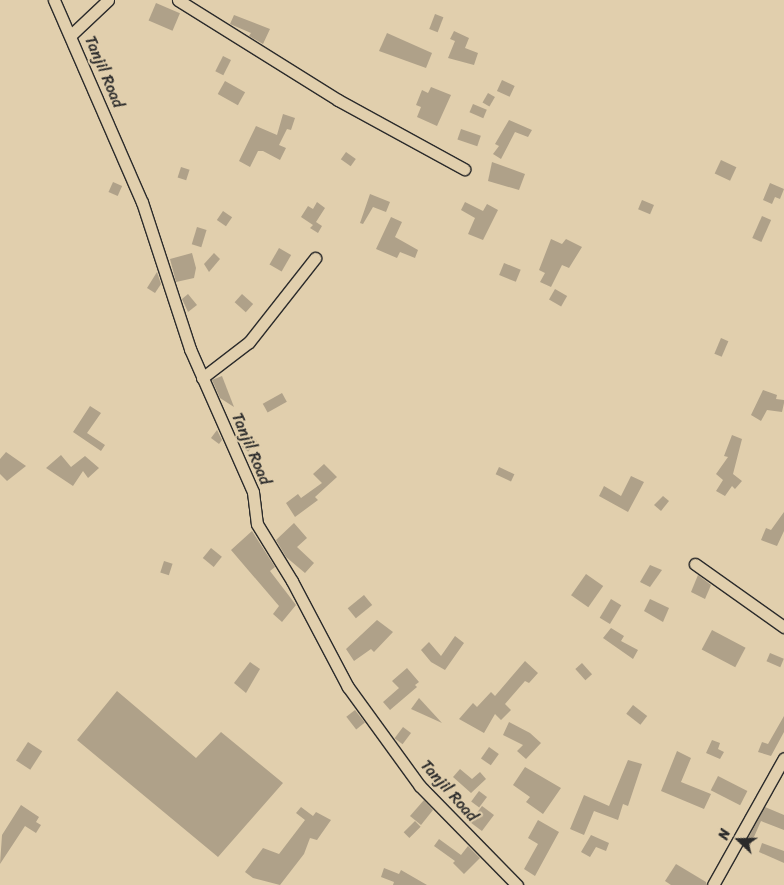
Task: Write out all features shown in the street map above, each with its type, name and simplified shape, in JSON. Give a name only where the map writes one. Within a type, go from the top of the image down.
[{"type":"street","name":"Tanjil Road","points":[[54,0],[71,34],[142,202],[202,378],[253,492],[257,524],[292,581],[348,687],[420,786],[517,885]]},
{"type":"street","points":[[71,34],[108,0]]},
{"type":"street","points":[[178,0],[338,100],[464,169]]},
{"type":"street","points":[[202,378],[249,342],[315,258]]},
{"type":"street","points":[[695,564],[784,627]]},
{"type":"street","points":[[713,885],[784,758]]},
{"type":"building","points":[[156,3],[180,13],[173,31],[149,20]]},
{"type":"building","points":[[435,14],[443,17],[438,32],[429,29]]},
{"type":"building","points":[[234,15],[270,29],[263,44],[249,36],[251,33],[230,24]]},
{"type":"building","points":[[454,31],[469,38],[465,48],[478,53],[474,65],[448,58],[455,41],[450,39]]},
{"type":"building","points":[[387,33],[432,53],[426,68],[379,51]]},
{"type":"building","points":[[223,56],[231,60],[223,75],[215,71]]},
{"type":"building","points":[[502,80],[515,86],[510,97],[497,91]]},
{"type":"building","points":[[225,81],[245,92],[238,105],[218,94]]},
{"type":"building","points":[[431,87],[451,95],[437,126],[417,117],[421,107],[416,105],[422,90],[428,93]]},
{"type":"building","points":[[488,93],[495,97],[489,107],[482,103]]},
{"type":"building","points":[[473,104],[487,110],[483,118],[469,112]]},
{"type":"building","points":[[283,114],[295,118],[291,130],[287,129],[279,145],[286,148],[280,160],[263,151],[258,151],[250,167],[239,161],[256,126],[277,135]]},
{"type":"building","points":[[509,120],[532,130],[528,137],[515,132],[501,159],[493,154],[499,146],[495,144]]},
{"type":"building","points":[[461,129],[481,136],[477,146],[457,139]]},
{"type":"building","points":[[346,152],[356,159],[351,166],[341,159]]},
{"type":"building","points":[[721,160],[736,167],[730,181],[715,174]]},
{"type":"building","points":[[492,162],[525,174],[519,190],[488,181]]},
{"type":"building","points":[[181,167],[190,170],[186,180],[178,177]]},
{"type":"building","points":[[113,182],[122,186],[118,196],[109,192]]},
{"type":"building","points":[[770,183],[784,189],[780,199],[775,197],[772,204],[763,200]]},
{"type":"building","points":[[370,194],[390,202],[386,212],[373,207],[363,224],[360,223]]},
{"type":"building","points":[[642,200],[654,205],[650,214],[638,209]]},
{"type":"building","points":[[317,202],[325,208],[316,222],[322,226],[318,233],[310,228],[313,225],[301,217],[308,206],[313,209]]},
{"type":"building","points":[[465,202],[483,211],[487,204],[498,210],[483,240],[468,234],[475,218],[461,210]]},
{"type":"building","points":[[223,211],[232,217],[226,226],[217,220]]},
{"type":"building","points":[[762,216],[771,220],[761,242],[752,238]]},
{"type":"building","points":[[391,217],[402,222],[395,237],[418,250],[415,258],[400,252],[397,258],[376,249]]},
{"type":"building","points":[[197,227],[207,230],[201,247],[192,244]]},
{"type":"building","points":[[551,239],[562,244],[566,239],[582,247],[569,268],[562,265],[551,287],[540,282],[545,273],[539,270]]},
{"type":"building","points":[[279,248],[291,255],[282,271],[270,264]]},
{"type":"building","points":[[192,253],[196,268],[194,278],[176,282],[170,259]]},
{"type":"building","points":[[214,253],[220,259],[209,272],[204,264]]},
{"type":"building","points":[[504,263],[521,270],[516,282],[499,275]]},
{"type":"building","points":[[157,272],[161,284],[155,293],[147,288]]},
{"type":"building","points":[[555,289],[567,296],[561,306],[549,299]]},
{"type":"building","points":[[188,294],[197,305],[188,312],[182,299]]},
{"type":"building","points":[[242,294],[253,304],[246,312],[235,302]]},
{"type":"building","points":[[721,338],[728,341],[722,357],[714,354]]},
{"type":"building","points":[[222,376],[234,407],[220,398],[212,380]]},
{"type":"building","points":[[763,390],[777,395],[776,399],[784,400],[784,403],[782,412],[767,410],[761,421],[751,415]]},
{"type":"building","points":[[282,393],[287,402],[268,412],[263,404]]},
{"type":"building","points":[[90,406],[101,413],[87,433],[105,445],[101,451],[73,432]]},
{"type":"building","points":[[217,430],[222,440],[219,444],[211,438]]},
{"type":"building","points":[[732,435],[742,439],[733,474],[742,481],[735,489],[732,486],[725,496],[716,491],[723,480],[716,474],[728,457],[724,456]]},
{"type":"building","points":[[251,436],[257,441],[248,452],[242,447]]},
{"type":"building","points":[[6,452],[26,466],[7,481],[0,474],[0,459]]},
{"type":"building","points":[[61,455],[71,467],[85,456],[99,468],[88,478],[83,471],[73,486],[46,468]]},
{"type":"building","points":[[324,464],[337,477],[315,497],[318,500],[295,517],[286,503],[298,494],[301,498],[322,483],[313,474]]},
{"type":"building","points":[[499,467],[514,474],[511,481],[496,474]]},
{"type":"building","points":[[631,476],[644,482],[628,512],[599,496],[604,486],[621,496]]},
{"type":"building","points":[[663,496],[669,501],[661,511],[654,505]]},
{"type":"building","points":[[784,512],[784,531],[777,546],[761,540],[766,528],[771,530]]},
{"type":"building","points":[[294,523],[307,538],[297,547],[314,563],[305,573],[286,557],[276,540]]},
{"type":"building","points":[[252,531],[275,567],[270,571],[296,605],[282,622],[273,614],[279,606],[231,550]]},
{"type":"building","points":[[211,548],[222,557],[214,567],[203,558]]},
{"type":"building","points":[[164,561],[173,564],[169,575],[160,572]]},
{"type":"building","points":[[650,565],[662,570],[650,587],[640,582]]},
{"type":"building","points":[[586,574],[603,586],[588,607],[571,595]]},
{"type":"building","points":[[698,575],[711,585],[705,599],[691,592]]},
{"type":"building","points":[[364,595],[372,605],[356,618],[348,608]]},
{"type":"building","points":[[611,599],[621,605],[610,624],[600,618]]},
{"type":"building","points":[[650,599],[669,608],[663,622],[644,611]]},
{"type":"building","points":[[377,620],[393,632],[374,652],[371,649],[354,661],[346,649]]},
{"type":"building","points":[[611,628],[624,636],[621,641],[638,650],[633,659],[603,638]]},
{"type":"building","points":[[712,630],[746,648],[735,667],[702,649]]},
{"type":"building","points":[[455,636],[464,643],[445,670],[431,662],[421,650],[429,642],[441,656]]},
{"type":"building","points":[[770,653],[784,659],[780,667],[766,661]]},
{"type":"building","points":[[525,661],[538,673],[529,683],[525,681],[505,704],[511,710],[501,720],[495,714],[484,733],[459,719],[473,703],[477,707],[491,692],[495,696]]},
{"type":"building","points":[[250,662],[260,669],[246,693],[234,683]]},
{"type":"building","points":[[582,663],[592,674],[585,680],[575,669]]},
{"type":"building","points":[[407,668],[419,682],[415,685],[417,687],[390,710],[383,702],[399,688],[392,681]]},
{"type":"building","points":[[117,691],[196,758],[221,732],[283,783],[218,857],[77,740]]},
{"type":"building","points":[[419,698],[442,723],[411,709]]},
{"type":"building","points":[[633,705],[647,716],[640,725],[626,714]]},
{"type":"building","points":[[355,710],[365,723],[356,729],[346,717]]},
{"type":"building","points":[[784,716],[784,732],[771,756],[758,752],[762,742],[768,744]]},
{"type":"building","points":[[509,722],[530,733],[541,743],[526,759],[517,751],[523,745],[503,735]]},
{"type":"building","points":[[403,727],[411,733],[403,744],[395,738]]},
{"type":"building","points":[[712,740],[720,743],[718,749],[724,752],[720,759],[706,753]]},
{"type":"building","points":[[28,742],[42,751],[30,770],[16,760]]},
{"type":"building","points":[[489,747],[499,754],[491,765],[481,758]]},
{"type":"building","points":[[677,751],[691,758],[681,782],[711,794],[704,809],[661,791]]},
{"type":"building","points":[[628,760],[642,764],[628,806],[623,804],[618,820],[594,811],[584,835],[570,829],[584,795],[609,806]]},
{"type":"building","points":[[525,767],[561,788],[543,814],[526,802],[530,797],[513,785]]},
{"type":"building","points":[[460,769],[472,779],[480,772],[486,779],[471,793],[453,777]]},
{"type":"building","points":[[718,776],[747,791],[740,805],[711,790]]},
{"type":"building","points":[[479,791],[487,797],[479,807],[471,801]]},
{"type":"building","points":[[424,800],[433,810],[421,825],[410,816]]},
{"type":"building","points":[[21,805],[39,817],[36,822],[41,825],[36,833],[25,826],[0,864],[2,835]]},
{"type":"building","points":[[482,806],[494,815],[482,831],[470,822]]},
{"type":"building","points":[[301,807],[313,816],[316,812],[331,820],[317,840],[310,838],[304,854],[280,885],[253,878],[245,872],[263,848],[279,854],[305,820],[296,813]]},
{"type":"building","points":[[765,807],[784,815],[784,830],[761,821],[750,846],[745,844]]},
{"type":"building","points":[[538,820],[559,832],[535,876],[524,869],[538,844],[528,838]]},
{"type":"building","points":[[415,821],[421,827],[409,838],[404,832]]},
{"type":"building","points":[[591,835],[609,843],[606,851],[596,847],[590,857],[581,852]]},
{"type":"building","points":[[439,839],[461,855],[468,846],[480,858],[464,874],[453,863],[455,861],[434,846]]},
{"type":"building","points":[[762,843],[784,851],[784,863],[759,852]]},
{"type":"building","points":[[676,864],[706,882],[706,885],[671,885],[665,881]]},
{"type":"building","points":[[384,868],[399,874],[401,870],[427,885],[393,885],[394,882],[381,877]]}]
